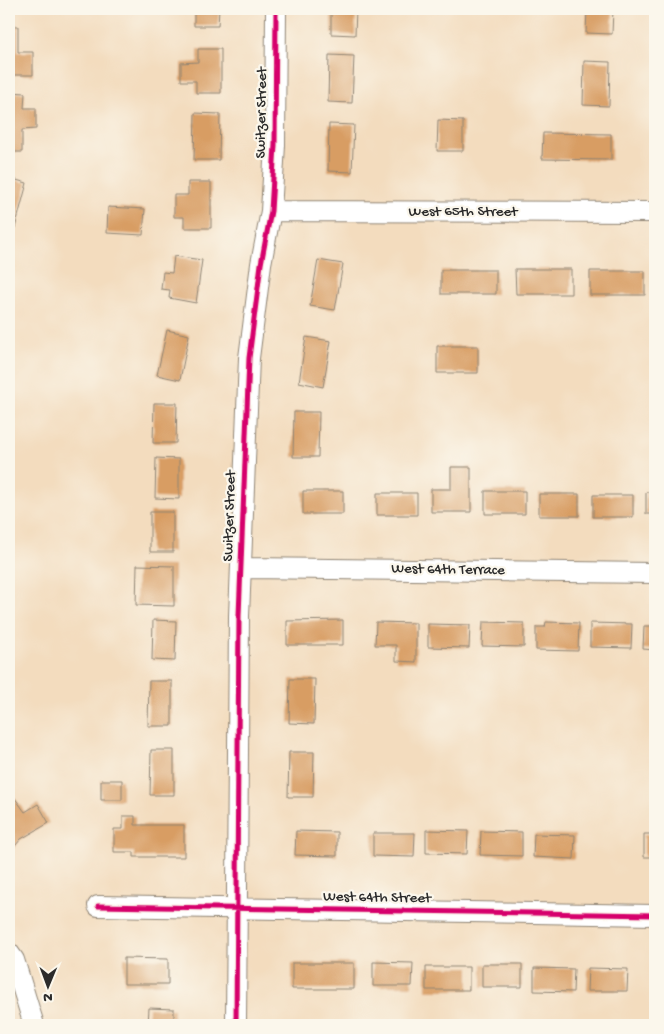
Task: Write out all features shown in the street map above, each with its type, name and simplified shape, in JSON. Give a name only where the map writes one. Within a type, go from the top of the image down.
[{"type":"street","name":"Switzer Street","points":[[236,1025],[241,568],[249,358],[271,211],[276,9]]},
{"type":"street","name":"West 65th Street","points":[[271,211],[655,212]]},
{"type":"street","name":"West 64th Terrace","points":[[241,568],[655,573]]},
{"type":"street","name":"West 64th Street","points":[[98,906],[655,915]]},
{"type":"street","points":[[9,953],[14,960],[34,1025]]},
{"type":"building","points":[[194,9],[219,9],[218,26],[194,26]]},
{"type":"building","points":[[331,9],[356,9],[355,35],[331,34]]},
{"type":"building","points":[[587,9],[613,9],[612,34],[586,33]]},
{"type":"building","points":[[9,26],[18,26],[18,52],[33,52],[33,75],[9,75]]},
{"type":"building","points":[[198,49],[221,49],[221,93],[196,93],[196,81],[181,81],[181,63],[198,62]]},
{"type":"building","points":[[329,55],[354,56],[352,103],[328,102]]},
{"type":"building","points":[[584,61],[610,62],[609,106],[583,105]]},
{"type":"building","points":[[9,92],[25,93],[24,108],[36,108],[36,129],[22,130],[22,152],[9,152]]},
{"type":"building","points":[[195,113],[220,114],[219,160],[194,160]]},
{"type":"building","points":[[438,120],[463,121],[463,151],[437,151]]},
{"type":"building","points":[[329,124],[354,125],[352,172],[328,171]]},
{"type":"building","points":[[543,133],[611,134],[611,160],[542,159]]},
{"type":"building","points":[[9,178],[27,183],[15,228],[9,226]]},
{"type":"building","points":[[188,182],[211,182],[211,228],[184,228],[184,217],[174,217],[174,195],[188,195]]},
{"type":"building","points":[[108,207],[145,209],[143,235],[107,233]]},
{"type":"building","points":[[174,256],[202,260],[196,303],[169,298],[170,290],[161,289],[163,272],[172,273]]},
{"type":"building","points":[[318,260],[343,264],[335,310],[310,306]]},
{"type":"building","points":[[515,269],[571,269],[571,294],[516,294]]},
{"type":"building","points":[[441,270],[496,270],[496,294],[441,294]]},
{"type":"building","points":[[590,271],[645,271],[645,295],[590,295]]},
{"type":"building","points":[[167,330],[189,335],[180,380],[157,375]]},
{"type":"building","points":[[306,337],[331,341],[323,387],[299,382]]},
{"type":"building","points":[[437,346],[478,346],[478,373],[437,373]]},
{"type":"building","points":[[154,403],[177,403],[176,443],[153,443]]},
{"type":"building","points":[[294,412],[319,412],[318,457],[293,457]]},
{"type":"building","points":[[156,458],[179,459],[179,499],[155,498]]},
{"type":"building","points":[[451,467],[471,467],[471,512],[431,512],[431,489],[451,489]]},
{"type":"building","points":[[303,491],[343,491],[343,514],[303,514]]},
{"type":"building","points":[[485,491],[525,491],[525,514],[485,514]]},
{"type":"building","points":[[646,492],[655,492],[655,514],[646,514]]},
{"type":"building","points":[[377,493],[417,493],[417,515],[377,515]]},
{"type":"building","points":[[539,494],[579,494],[579,516],[539,516]]},
{"type":"building","points":[[593,495],[633,495],[633,517],[593,517]]},
{"type":"building","points":[[150,512],[173,512],[173,552],[150,552]]},
{"type":"building","points":[[137,565],[174,566],[174,606],[136,605]]},
{"type":"building","points":[[153,620],[176,621],[175,661],[152,660]]},
{"type":"building","points":[[343,620],[343,645],[287,645],[287,621]]},
{"type":"building","points":[[376,622],[416,623],[416,662],[396,661],[396,645],[375,645]]},
{"type":"building","points":[[483,622],[524,623],[524,647],[482,646]]},
{"type":"building","points":[[546,622],[579,623],[578,651],[536,650],[536,627],[545,627]]},
{"type":"building","points":[[590,623],[632,624],[631,648],[590,647]]},
{"type":"building","points":[[428,624],[470,625],[469,648],[428,647]]},
{"type":"building","points":[[644,626],[655,626],[655,650],[643,649]]},
{"type":"building","points":[[290,679],[315,679],[314,724],[289,723]]},
{"type":"building","points":[[149,681],[172,681],[172,726],[148,726]]},
{"type":"building","points":[[151,750],[174,750],[174,795],[150,795]]},
{"type":"building","points":[[289,752],[314,752],[313,797],[288,797]]},
{"type":"building","points":[[101,780],[122,780],[122,800],[101,800]]},
{"type":"building","points":[[9,790],[25,812],[38,804],[49,823],[21,839],[9,853]]},
{"type":"building","points":[[123,816],[135,816],[135,825],[184,825],[184,857],[134,857],[134,852],[114,852],[114,829],[123,829]]},
{"type":"building","points":[[426,830],[468,831],[467,854],[426,853]]},
{"type":"building","points":[[296,831],[337,832],[337,856],[295,855]]},
{"type":"building","points":[[481,831],[522,832],[522,856],[480,855]]},
{"type":"building","points":[[373,833],[415,833],[414,857],[373,856]]},
{"type":"building","points":[[534,834],[575,835],[574,859],[533,857]]},
{"type":"building","points":[[644,834],[655,834],[655,857],[644,857]]},
{"type":"building","points":[[124,958],[168,959],[168,984],[124,984]]},
{"type":"building","points":[[373,962],[413,963],[412,986],[373,986]]},
{"type":"building","points":[[292,963],[354,963],[354,989],[292,989]]},
{"type":"building","points":[[482,964],[522,964],[522,987],[482,987]]},
{"type":"building","points":[[426,967],[469,967],[469,990],[426,990]]},
{"type":"building","points":[[534,968],[574,969],[573,992],[534,991]]},
{"type":"building","points":[[588,968],[628,969],[627,991],[587,991]]},
{"type":"building","points":[[149,1008],[174,1009],[174,1025],[148,1025]]},
{"type":"cycle path","points":[[236,1025],[239,616],[249,358],[261,264],[271,211],[275,145],[276,9]]},
{"type":"cycle path","points":[[98,906],[655,915]]}]
